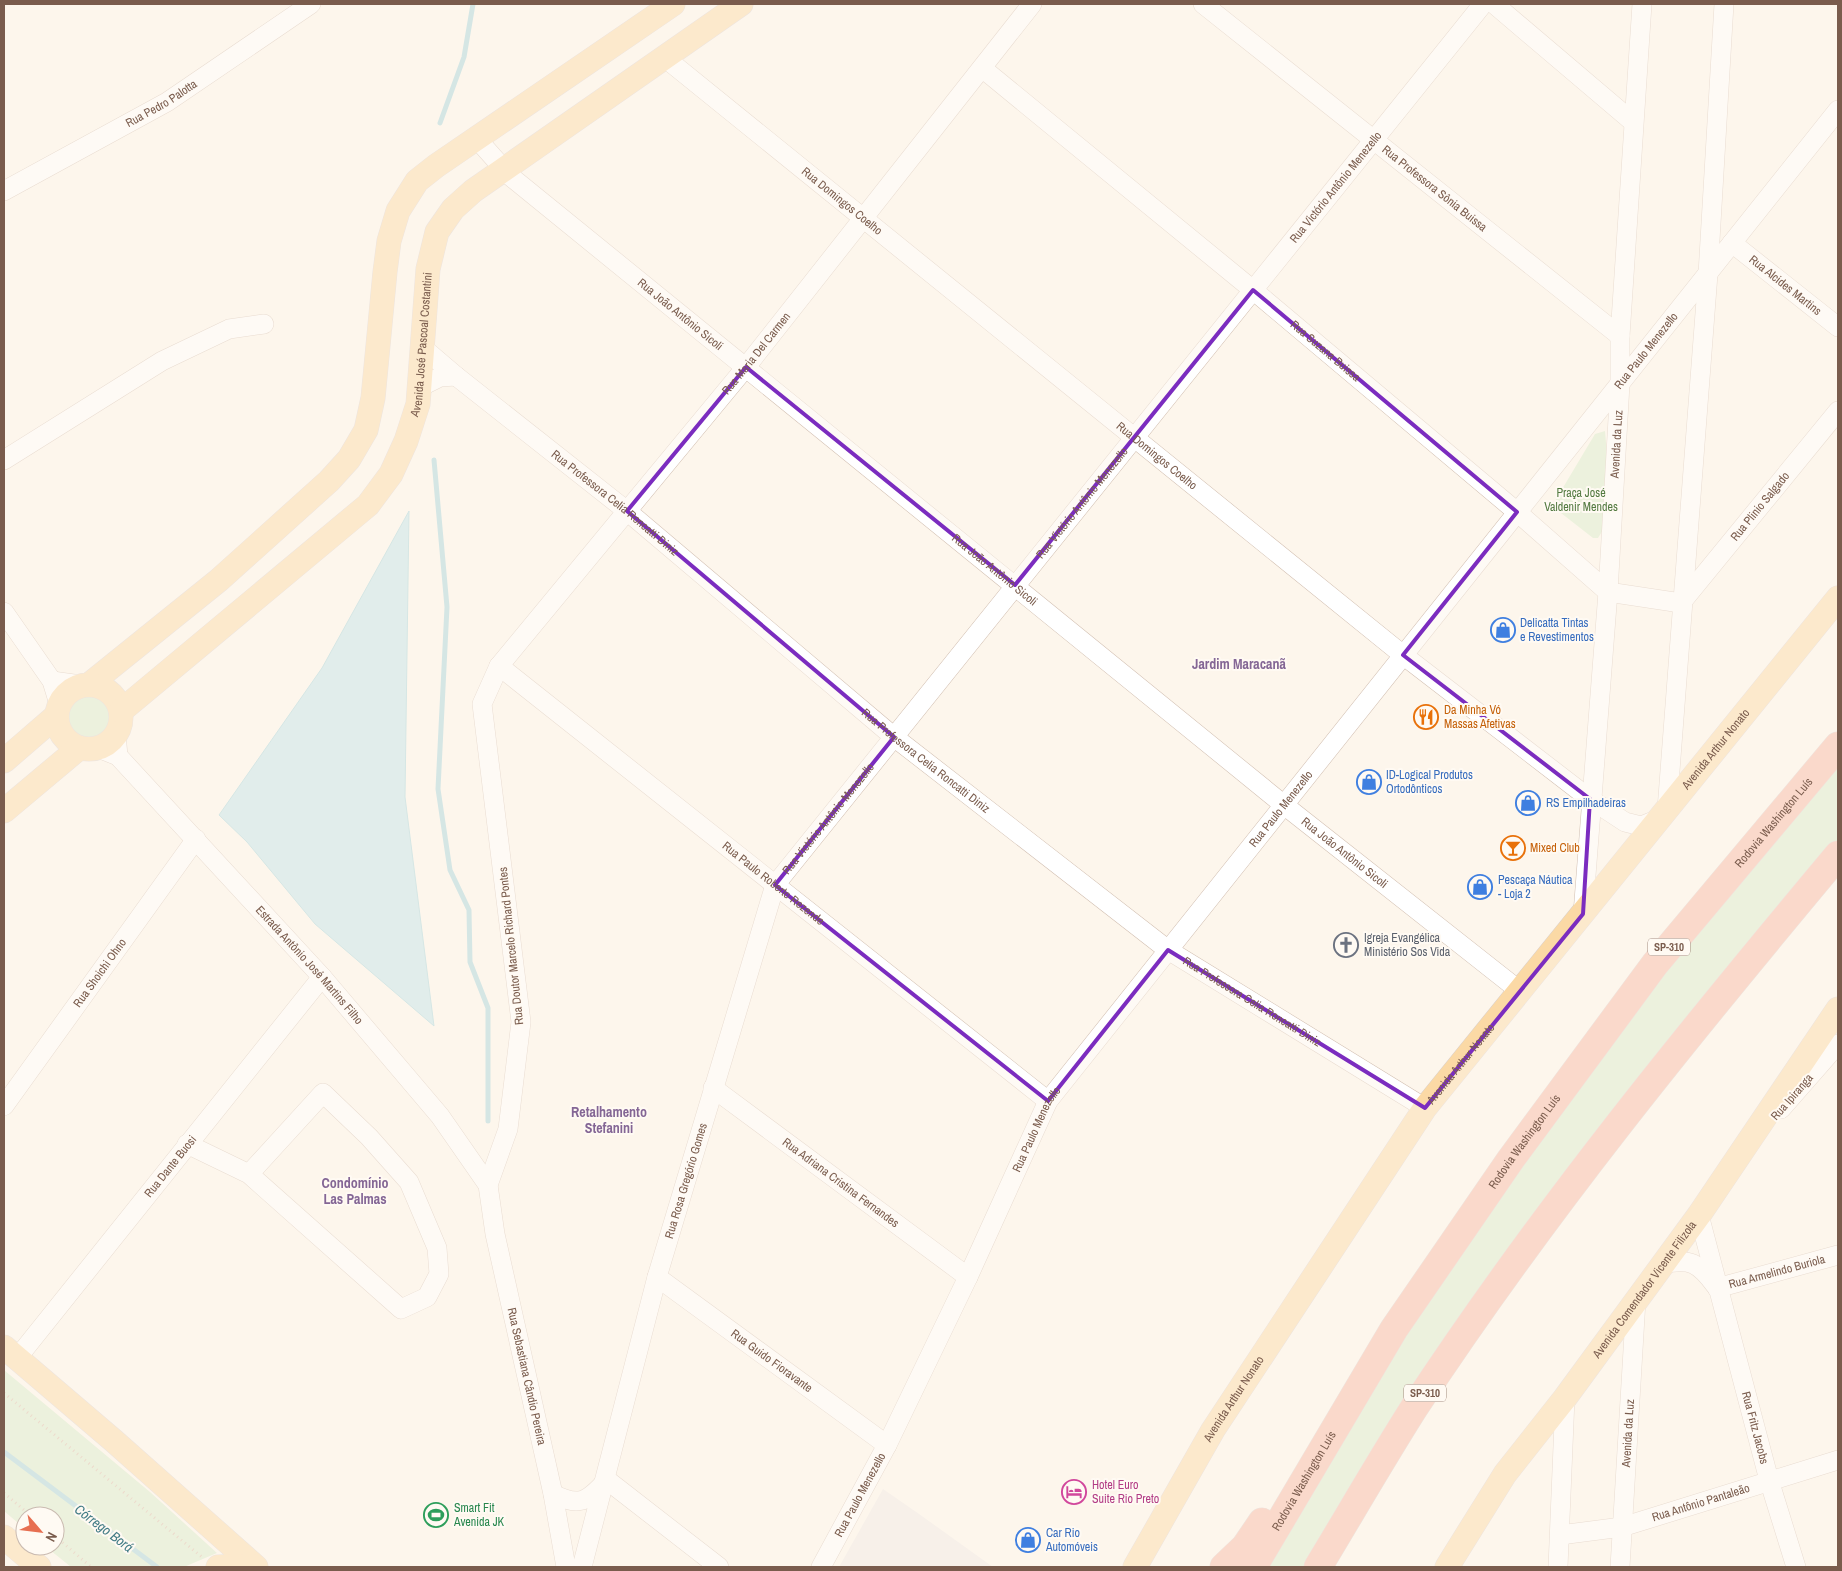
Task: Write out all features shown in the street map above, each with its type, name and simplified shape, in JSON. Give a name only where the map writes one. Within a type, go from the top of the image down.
[{"type":"highway","name":"Rodovia Washington Luís","points":[[1253,1567],[1394,1328],[1511,1158],[1655,964],[1838,746]]},
{"type":"highway","name":"SP-310","points":[[1318,1567],[1414,1409],[1542,1226],[1644,1090],[1838,855]]},
{"type":"highway","points":[[1339,1567],[1376,1498],[1478,1335],[1542,1226]]},
{"type":"highway","points":[[1224,1567],[1245,1547],[1394,1328]]},
{"type":"main road","points":[[4,761],[58,710],[68,692],[85,685],[219,580],[329,481],[349,459],[366,430],[373,398],[385,272],[390,241],[398,211],[417,181],[673,4]]},
{"type":"main road","name":"Avenida José Pascoal Costantini","points":[[121,711],[368,505],[391,474],[406,441],[418,404],[428,269],[437,232],[453,209],[473,190],[741,4]]},
{"type":"main road","name":"Avenida Arthur Nonato","points":[[1135,1567],[1212,1430],[1425,1108],[1521,992],[1838,598]]},
{"type":"main road","points":[[4,811],[103,746],[121,723],[121,711],[110,692],[100,686],[85,685]]},
{"type":"main road","points":[[58,710],[62,736],[103,746]]},
{"type":"main road","name":"Avenida Comendador Vicente Filizola","points":[[1447,1567],[1505,1474],[1565,1398],[1699,1215],[1746,1149],[1838,1009]]},
{"type":"main road","points":[[11,1352],[255,1566]]},
{"type":"main road","points":[[4,1537],[40,1567]]},
{"type":"main road","points":[[213,1565],[255,1566]]},
{"type":"street","name":"Rua Pedro Palotta","points":[[4,191],[166,102],[311,4]]},
{"type":"street","name":"Rua Maria Del Carmen","points":[[482,704],[499,666],[746,367],[864,220],[1032,4]]},
{"type":"street","name":"Rua Professora Sônia Buissa","points":[[1203,4],[1620,336]]},
{"type":"street","name":"Rua Victório Antônio Menezello","points":[[775,885],[1483,4]]},
{"type":"street","points":[[1494,4],[1633,122]]},
{"type":"street","name":"Avenida da Luz","points":[[1583,914],[1590,799],[1608,592],[1620,384],[1620,336],[1642,4]]},
{"type":"street","points":[[1664,814],[1708,274],[1724,4]]},
{"type":"street","name":"Rua Domingos Coelho","points":[[664,57],[1403,655],[1590,799],[1625,822],[1641,826],[1664,814]]},
{"type":"street","name":"Rua Suzana Buissa","points":[[982,68],[1253,290],[1517,512],[1608,592]]},
{"type":"street","name":"Rua Paulo Menezello","points":[[821,1567],[887,1445],[968,1277],[1048,1101],[1838,110]]},
{"type":"street","name":"Rua João Antônio Sicoli","points":[[477,139],[502,170],[1284,805],[1521,992]]},
{"type":"street","name":"Rua Alcides Martins","points":[[1732,243],[1838,327]]},
{"type":"street","points":[[4,460],[162,361],[229,329],[264,324]]},
{"type":"street","name":"Rua Professora Celia Roncatti Diniz","points":[[422,347],[456,376],[627,510],[894,737],[1168,950],[1425,1108]]},
{"type":"street","points":[[420,387],[440,377],[456,376]]},
{"type":"street","name":"Rua Plinio Salgado","points":[[1681,603],[1838,411]]},
{"type":"street","points":[[1608,592],[1681,603]]},
{"type":"street","points":[[4,612],[52,681],[58,710]]},
{"type":"street","name":"Rua Paulo Roberto Rezende","points":[[499,666],[1048,1101]]},
{"type":"street","points":[[52,681],[85,685]]},
{"type":"street","name":"Rua Doutor Marcelo Richard Pontes","points":[[482,704],[521,1022],[508,1129],[488,1185]]},
{"type":"street","name":"Estrada Antônio José Martins Filho","points":[[103,746],[196,839],[322,977],[440,1116],[488,1185]]},
{"type":"street","name":"Rua Shoichi Ohno","points":[[4,1106],[196,839]]},
{"type":"street","name":"Rua Rosa Gregório Gomes","points":[[582,1567],[657,1277],[775,885]]},
{"type":"street","name":"Rua Dante Buosi","points":[[11,1352],[188,1144],[322,977]]},
{"type":"street","name":"Rua Ipiranga","points":[[1746,1149],[1838,1044]]},
{"type":"street","name":"Rua Adriana Cristina Fernandes","points":[[713,1088],[968,1277]]},
{"type":"street","points":[[188,1144],[248,1174],[401,1309],[427,1297],[439,1274],[437,1248],[408,1182],[369,1137],[324,1093],[248,1174]]},
{"type":"street","name":"Rua Sebastiana Cândio Pereira","points":[[488,1185],[495,1234],[553,1494],[566,1567]]},
{"type":"street","name":"Rua Fritz Jacobs","points":[[1699,1215],[1769,1480],[1796,1567]]},
{"type":"street","name":"Rua Armelindo Buriola","points":[[1717,1288],[1838,1255]]},
{"type":"street","name":"Rua Fritz Jacobs","points":[[1663,1264],[1679,1260],[1696,1264],[1717,1288]]},
{"type":"street","name":"Rua Guido Fioravante","points":[[657,1277],[887,1445]]},
{"type":"street","name":"Avenida da Luz","points":[[1620,1567],[1636,1300]]},
{"type":"street","points":[[1558,1567],[1565,1398]]},
{"type":"street","name":"Rua Antônio Pantaleão","points":[[1560,1535],[1622,1527],[1838,1460]]},
{"type":"street","points":[[553,1494],[568,1502],[579,1502],[593,1495],[606,1480],[719,1567]]},
{"type":"path","points":[[4,1393],[213,1565]]},
{"type":"path","points":[[4,1493],[20,1506]]},
{"type":"path","points":[[65,1545],[91,1567]]},
{"type":"highlighted area","points":[[1253,290],[1517,512],[1403,655],[1590,799],[1583,914],[1425,1108],[1168,950],[1048,1101],[775,885],[894,737],[627,511],[746,367],[1015,585]]},
{"type":"shaded area","points":[[883,1489],[919,1514],[993,1567],[839,1567]]},
{"type":"green space","name":"Praça José Valdenir Mendes","points":[[1605,431],[1607,454],[1603,530],[1598,538],[1593,538],[1552,506],[1595,434]]},
{"type":"green space","points":[[89,693],[102,697],[108,703],[112,716],[108,729],[102,735],[89,739],[76,735],[70,729],[66,716],[70,703],[76,697]]},
{"type":"green space","points":[[1838,760],[1838,843],[1307,1567],[1264,1567],[1402,1335],[1623,1022]]},
{"type":"green space","points":[[4,1370],[150,1492],[217,1553],[184,1567],[71,1567],[57,1556],[65,1556],[65,1506],[15,1506],[15,1520],[4,1511]]},
{"type":"water","points":[[409,511],[405,797],[434,1026],[315,924],[247,842],[219,815],[322,668]]},
{"type":"waterway","points":[[440,123],[464,57],[473,4]]},
{"type":"waterway","points":[[434,460],[447,607],[438,789],[450,870],[469,910],[470,962],[488,1008],[488,1121]]},
{"type":"waterway","name":"Córrego Borá","points":[[4,1452],[157,1567]]},
{"type":"place","name":"Delicatta Tintas e Revestimentos","points":[[1503,630]]},
{"type":"place","name":"Da Minha Vó Massas Afetivas","points":[[1426,717]]},
{"type":"place","name":"ID-Logical Produtos Ortodônticos","points":[[1369,782]]},
{"type":"place","name":"RS Empilhadeiras","points":[[1528,803]]},
{"type":"place","name":"Mixed Club","points":[[1513,848]]},
{"type":"place","name":"Pescaça Náutica - Loja 2","points":[[1480,887]]},
{"type":"place","name":"Igreja Evangélica Ministério Sos Vida","points":[[1346,945]]},
{"type":"place","name":"Hotel Euro Suite Rio Preto","points":[[1074,1492]]},
{"type":"place","name":"Smart Fit Avenida JK","points":[[436,1515]]},
{"type":"place","name":"Car Rio Automóveis","points":[[1028,1540]]},
{"type":"district","name":"Jardim Maracanã","points":[[1239,664]]},
{"type":"district","name":"Retalhamento Stefanini","points":[[609,1120]]},
{"type":"district","name":"Condomínio Las Palmas","points":[[355,1192]]}]
